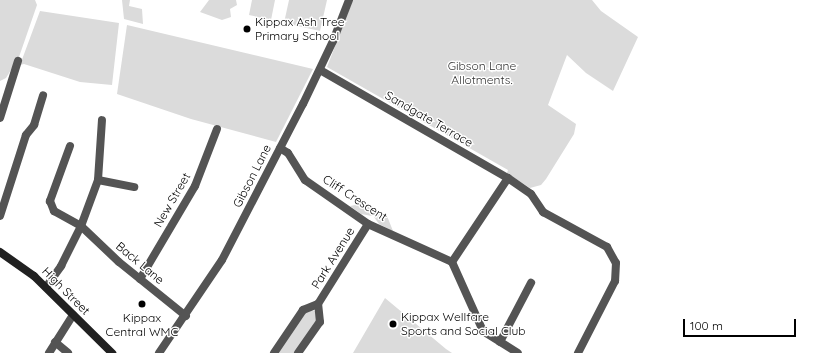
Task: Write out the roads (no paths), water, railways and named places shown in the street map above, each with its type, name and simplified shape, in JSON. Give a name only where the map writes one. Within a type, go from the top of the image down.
[{"type":"main road","name":"High Street","points":[[0,252],[21,265],[46,287],[112,353]]},
{"type":"street","name":"Gibson Lane","points":[[159,353],[186,316],[222,260],[320,70],[349,0]]},
{"type":"street","points":[[0,118],[6,93],[18,61]]},
{"type":"street","name":"Sandgate Terrace","points":[[320,70],[508,178],[527,190],[543,212],[602,243],[614,257],[616,269],[615,281],[578,353]]},
{"type":"street","points":[[0,216],[26,135],[34,125],[43,95]]},
{"type":"street","points":[[46,287],[61,266],[81,226],[98,180],[102,120]]},
{"type":"street","name":"New Street","points":[[140,279],[195,186],[218,129]]},
{"type":"street","name":"Back Lane","points":[[70,146],[50,204],[58,214],[81,226],[140,279],[186,316]]},
{"type":"street","name":"Cliff Crescent","points":[[280,148],[288,154],[305,180],[368,224],[452,262]]},
{"type":"street","points":[[508,178],[452,262],[483,331],[518,353]]},
{"type":"street","points":[[98,180],[134,187]]},
{"type":"street","name":"Park Avenue","points":[[274,353],[303,310],[318,304],[368,224]]},
{"type":"street","points":[[500,342],[531,283]]},
{"type":"street","name":"Park Avenue","points":[[298,353],[320,322],[318,304]]},
{"type":"street","points":[[49,353],[73,315]]},
{"type":"street","points":[[55,342],[68,353]]},
{"type":"place","name":"Kippax Ash Tree Primary School","points":[[247,29]]},
{"type":"place","name":"Kippax Central WMC","points":[[142,304]]},
{"type":"place","name":"Kippax Wellfare Sports and Social Club","points":[[393,324]]},
{"type":"park label","name":"Gibson Lane Allotments.","points":[[482,73]]}]
